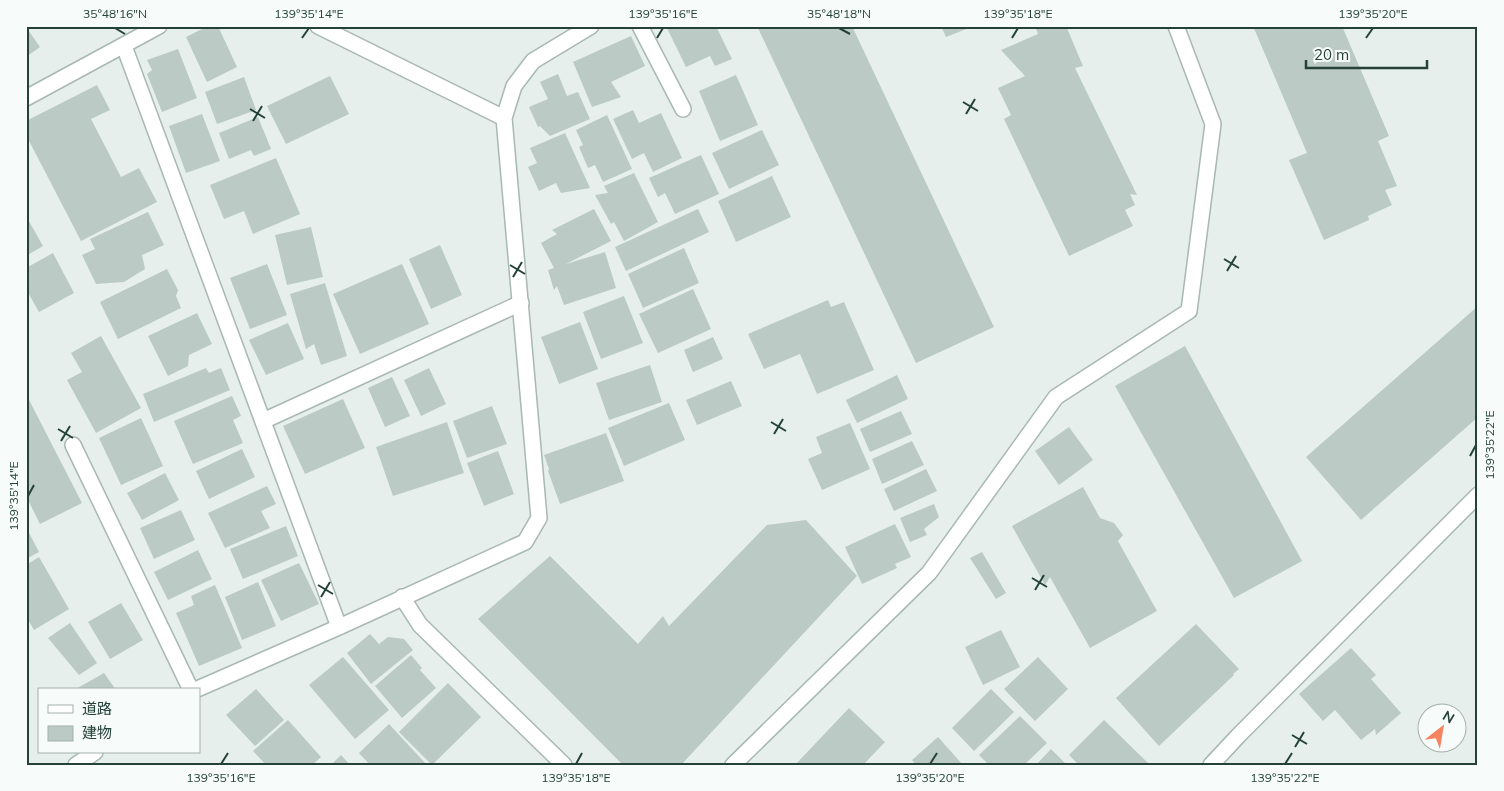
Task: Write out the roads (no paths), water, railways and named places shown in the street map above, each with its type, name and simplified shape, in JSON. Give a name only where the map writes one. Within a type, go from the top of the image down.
[{"type":"street","points":[[26,98],[159,26]]},
{"type":"street","points":[[318,26],[504,118]]},
{"type":"street","points":[[200,688],[525,542],[539,518],[504,118],[514,86],[533,61],[591,26]]},
{"type":"street","points":[[640,26],[683,109]]},
{"type":"street","points":[[733,765],[929,573],[1056,397],[1189,311],[1213,124],[1176,26]]},
{"type":"street","points":[[124,46],[339,627]]},
{"type":"street","points":[[263,421],[521,303]]},
{"type":"street","points":[[73,445],[190,688]]},
{"type":"street","points":[[1210,765],[1478,495]]},
{"type":"street","points":[[402,597],[420,625],[564,765]]},
{"type":"street","points":[[76,765],[92,754]]}]
